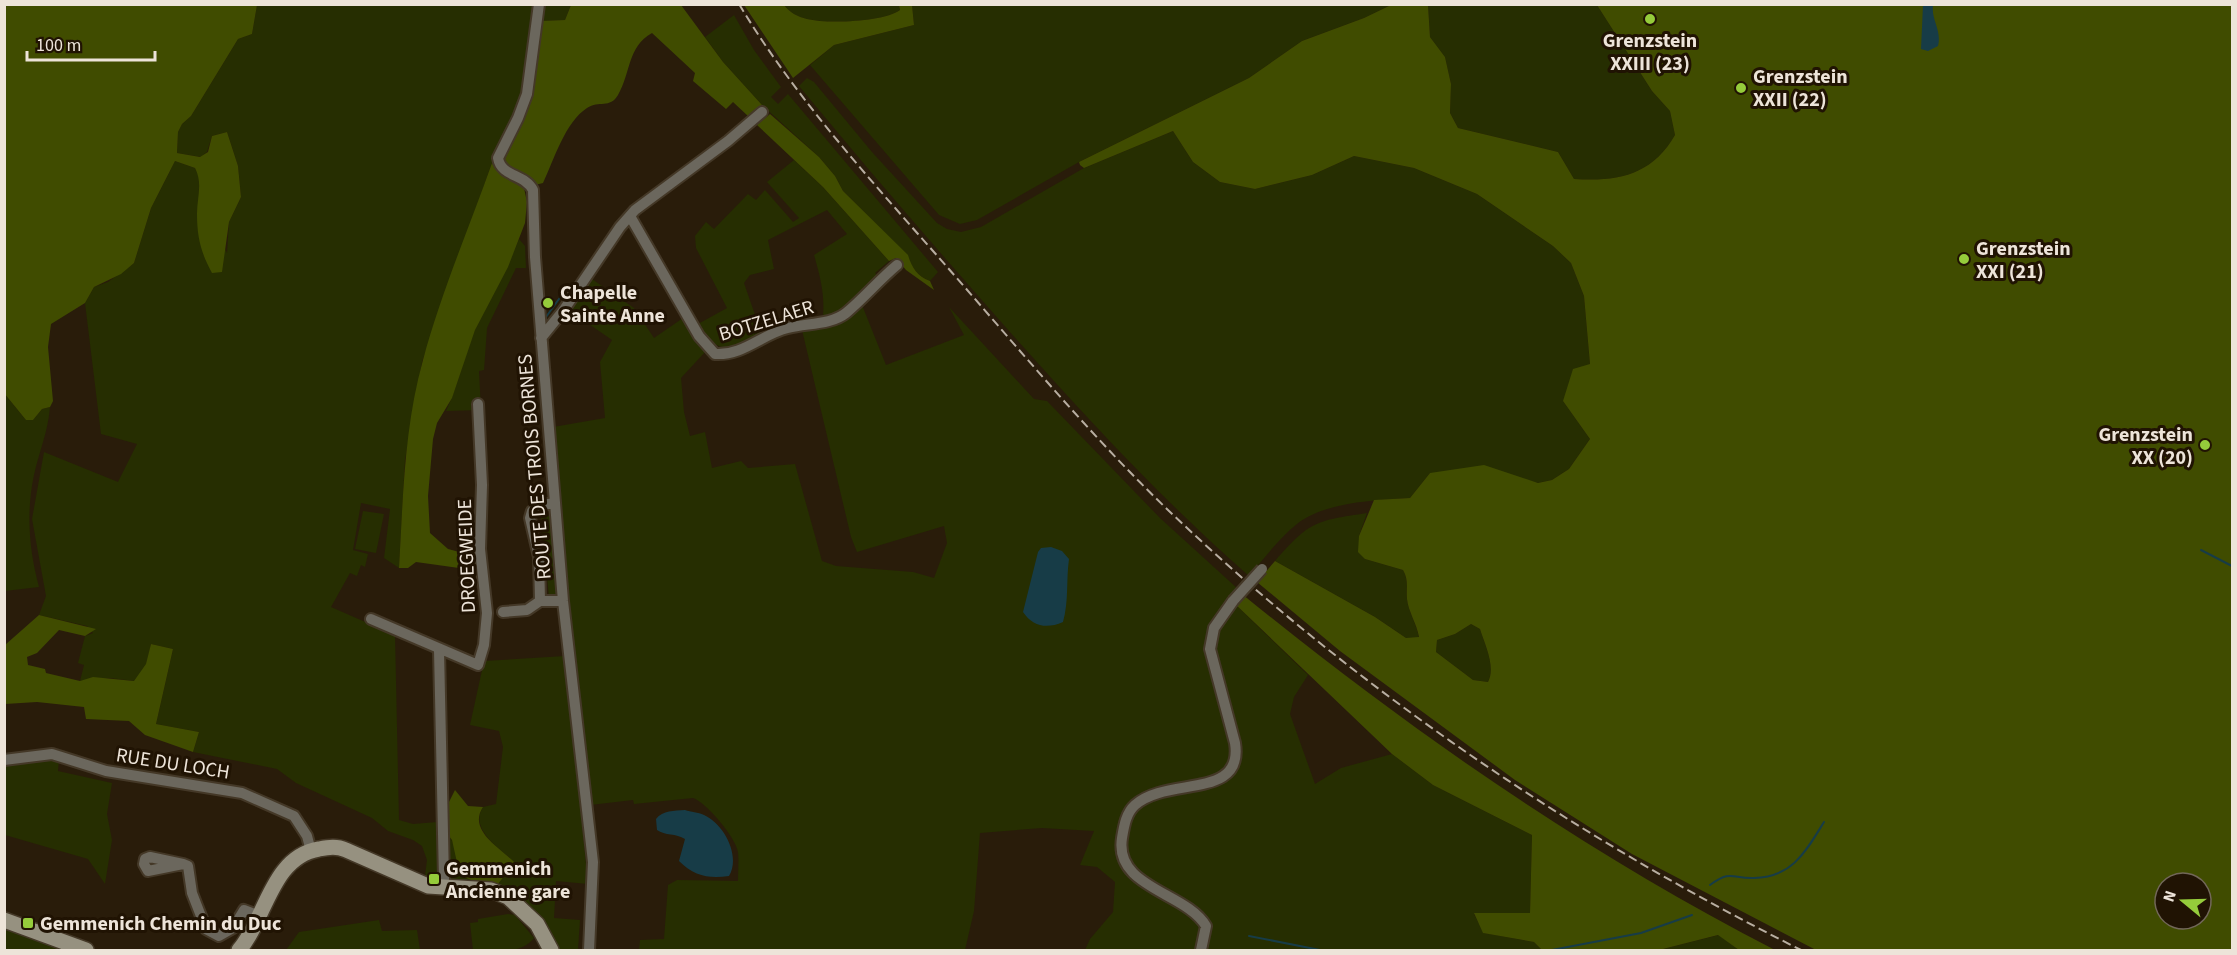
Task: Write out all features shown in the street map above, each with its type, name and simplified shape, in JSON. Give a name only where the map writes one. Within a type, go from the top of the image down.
[{"type":"main road","points":[[239,951],[285,869],[311,850],[340,847],[420,884],[441,888],[491,890],[508,897],[537,924],[551,951]]},
{"type":"main road","points":[[4,920],[86,951]]},
{"type":"street","name":"ROUTE DES TROIS BORNES","points":[[539,4],[527,94],[498,158],[503,170],[526,182],[532,190],[541,338],[563,601],[593,862],[589,951]]},
{"type":"street","points":[[541,338],[563,311],[616,232],[630,216],[762,112]]},
{"type":"street","name":"BOTZELAER","points":[[630,216],[699,336],[715,354],[742,350],[775,332],[834,319],[845,314],[897,265]]},
{"type":"street","name":"DROEGWEIDE","points":[[371,619],[478,665],[485,636],[487,613],[480,549],[482,484],[478,404]]},
{"type":"street","points":[[540,601],[539,557],[530,518],[532,511],[542,505],[555,503]]},
{"type":"street","points":[[1200,951],[1206,926],[1201,918],[1185,904],[1137,877],[1124,857],[1121,842],[1130,810],[1140,801],[1195,784],[1220,780],[1232,771],[1237,755],[1235,743],[1210,649],[1214,628],[1233,601],[1262,569]]},
{"type":"street","points":[[503,612],[527,610],[540,601],[563,601]]},
{"type":"street","points":[[439,650],[444,879],[441,888]]},
{"type":"street","name":"RUE DU LOCH","points":[[4,760],[52,754],[106,771],[242,793],[294,816],[307,836],[311,850]]},
{"type":"street","points":[[183,864],[190,869],[192,893],[206,929],[219,936],[233,928],[244,910],[260,916]]},
{"type":"green space","points":[[899,4],[900,10],[892,14],[841,22],[816,21],[797,16],[784,5]]},
{"type":"green space","points":[[4,5],[257,5],[252,34],[238,39],[191,116],[182,124],[178,132],[177,153],[200,157],[208,152],[212,136],[227,132],[238,166],[241,197],[229,222],[222,272],[212,273],[200,245],[197,222],[199,185],[195,168],[175,161],[151,208],[134,263],[121,274],[94,287],[85,303],[51,324],[48,347],[53,401],[50,407],[42,409],[33,420],[26,420],[4,393]]},
{"type":"green space","points":[[257,5],[534,5],[525,80],[511,122],[493,153],[492,163],[422,362],[405,460],[399,568],[384,558],[390,509],[361,503],[353,550],[368,554],[365,567],[361,565],[357,576],[350,573],[331,607],[395,635],[399,820],[413,824],[437,822],[438,870],[432,877],[425,876],[427,860],[422,846],[413,840],[388,831],[372,818],[296,783],[277,769],[193,752],[199,732],[156,724],[173,649],[151,644],[147,664],[135,681],[109,678],[80,681],[84,665],[78,663],[85,636],[93,633],[87,626],[39,615],[46,596],[32,519],[44,452],[118,482],[137,444],[101,434],[85,303],[94,287],[108,282],[134,263],[151,208],[175,161],[195,168],[200,177],[199,189],[227,253],[229,222],[241,197],[238,166],[227,132],[212,136],[207,152],[201,157],[177,153],[178,132],[182,124],[191,116],[238,39],[252,34]]},
{"type":"green space","points":[[541,5],[571,5],[565,20],[539,21]]},
{"type":"green space","points":[[571,5],[681,5],[723,62],[762,105],[749,117],[733,102],[726,109],[693,81],[695,73],[652,33],[644,39],[634,53],[622,87],[615,99],[608,103],[591,106],[579,114],[566,132],[543,183],[535,185],[503,164],[506,146],[517,124],[539,21],[565,20]]},
{"type":"green space","points":[[744,5],[784,5],[797,16],[816,21],[841,22],[882,17],[900,10],[899,5],[912,5],[914,25],[834,45],[793,78]]},
{"type":"green space","points":[[912,5],[1391,5],[1364,18],[1302,41],[1249,78],[1079,162],[977,220],[960,224],[939,215],[810,65],[834,45],[914,25]]},
{"type":"green space","points":[[1391,5],[1428,5],[1430,37],[1445,57],[1451,84],[1450,113],[1458,128],[1558,152],[1574,179],[1590,180],[1619,177],[1645,167],[1656,159],[1675,135],[1670,111],[1652,91],[1597,5],[2232,5],[2232,950],[1816,950],[1632,854],[1515,780],[1340,651],[1257,582],[1275,561],[1375,617],[1406,638],[1419,637],[1408,604],[1407,581],[1403,570],[1365,559],[1358,552],[1359,536],[1374,500],[1410,498],[1430,473],[1484,465],[1538,483],[1552,480],[1569,469],[1590,439],[1563,401],[1573,369],[1590,364],[1584,296],[1571,263],[1553,246],[1477,194],[1414,168],[1354,156],[1312,175],[1255,189],[1220,182],[1193,162],[1173,131],[1084,168],[1080,165],[1079,162],[1249,78],[1302,41],[1364,18]],"holes":[[[1471,624],[1480,629],[1490,663],[1488,682],[1473,680],[1436,652],[1437,640],[1455,634]]]},
{"type":"green space","points":[[1428,5],[1597,5],[1652,91],[1670,111],[1675,135],[1656,159],[1645,167],[1619,177],[1590,180],[1574,179],[1558,152],[1458,128],[1450,113],[1451,84],[1445,57],[1430,37]]},
{"type":"green space","points":[[734,15],[754,50],[781,87],[771,97],[778,104],[788,94],[938,272],[930,281],[918,274],[907,255],[843,191],[835,176],[819,157],[762,105],[723,62],[705,37]]},
{"type":"green space","points":[[807,78],[814,82],[872,152],[937,223],[947,229],[961,232],[981,227],[1084,168],[1173,131],[1193,162],[1220,182],[1255,189],[1312,175],[1354,156],[1414,168],[1477,194],[1553,246],[1571,263],[1584,296],[1590,365],[1563,401],[1590,439],[1569,469],[1552,480],[1538,483],[1515,477],[1430,473],[1410,498],[1351,504],[1321,511],[1290,530],[1249,576],[1122,454],[1002,323],[799,86]]},
{"type":"green space","points":[[770,114],[819,157],[835,176],[843,191],[908,255],[916,271],[930,281],[934,290],[906,270],[896,258],[889,261],[823,187],[757,125]]},
{"type":"green space","points":[[794,160],[823,187],[889,261],[875,273],[884,282],[862,305],[886,365],[964,335],[949,307],[1034,399],[1047,401],[1160,518],[1238,589],[1212,628],[1233,762],[1222,775],[1131,805],[1120,858],[1165,898],[1202,925],[1198,950],[1085,950],[1090,939],[1113,912],[1115,882],[1097,867],[1080,865],[1094,831],[1042,828],[980,833],[974,911],[965,950],[639,950],[640,940],[664,939],[668,885],[677,880],[738,881],[738,852],[732,838],[720,821],[693,798],[634,804],[633,800],[590,805],[557,500],[553,427],[605,418],[600,362],[612,340],[570,311],[592,279],[634,308],[654,338],[683,318],[706,351],[681,378],[684,412],[690,436],[705,432],[712,468],[741,461],[748,468],[795,464],[822,561],[836,566],[913,572],[934,578],[947,543],[944,526],[857,552],[851,537],[802,330],[822,324],[822,289],[814,255],[847,234],[827,210],[768,240],[774,269],[750,275],[744,283],[762,335],[726,348],[712,342],[698,324],[727,308],[696,248],[695,236],[706,222],[714,229],[748,194],[756,200],[765,190],[793,222],[799,218],[767,182]]},
{"type":"green space","points":[[492,163],[495,168],[524,188],[527,202],[525,223],[508,267],[475,330],[452,398],[437,423],[433,439],[428,496],[430,533],[448,549],[467,554],[478,563],[459,568],[416,562],[408,568],[399,568],[405,464],[417,386],[438,310]]},
{"type":"green space","points":[[519,239],[525,246],[526,268],[516,268],[487,328],[484,370],[479,371],[481,410],[446,411],[474,332]]},
{"type":"green space","points":[[4,393],[26,420],[33,420],[42,409],[50,407],[34,475],[29,517],[33,559],[39,587],[5,591]]},
{"type":"green space","points":[[363,511],[384,514],[376,553],[355,549]]},
{"type":"green space","points":[[1367,513],[1359,536],[1365,559],[1403,570],[1407,581],[1408,604],[1419,638],[1406,638],[1375,617],[1275,561],[1297,538],[1315,525],[1336,518]]},
{"type":"green space","points":[[541,516],[551,516],[558,595],[553,599],[549,597]]},
{"type":"green space","points":[[1242,594],[1369,693],[1499,786],[1634,872],[1775,950],[1739,950],[1718,935],[1659,950],[1542,950],[1534,942],[1483,933],[1474,913],[1530,913],[1532,835],[1433,785],[1392,754],[1234,603]]},
{"type":"green space","points":[[1234,603],[1308,675],[1294,697],[1290,714],[1315,784],[1341,768],[1392,754],[1433,785],[1532,835],[1530,913],[1474,914],[1484,933],[1534,942],[1542,950],[1205,950],[1209,930],[1204,916],[1193,905],[1145,879],[1133,868],[1126,853],[1126,841],[1135,808],[1151,798],[1222,782],[1238,769],[1240,750],[1212,639]]},
{"type":"green space","points":[[39,615],[96,629],[85,636],[59,630],[37,653],[27,657],[28,665],[45,669],[46,673],[80,681],[93,677],[134,681],[146,664],[151,644],[173,649],[156,724],[199,732],[193,752],[145,735],[129,721],[86,719],[84,707],[37,702],[5,704],[5,645]]},
{"type":"green space","points":[[1471,624],[1480,629],[1487,649],[1491,670],[1488,682],[1473,680],[1436,652],[1437,640],[1455,634]]},
{"type":"green space","points":[[565,656],[588,884],[556,881],[554,918],[580,920],[578,950],[556,950],[529,907],[453,881],[448,876],[445,831],[452,840],[464,877],[486,883],[499,880],[510,858],[486,836],[480,822],[480,814],[483,807],[496,804],[503,747],[499,731],[470,725],[484,661]]},
{"type":"green space","points":[[29,758],[59,759],[58,771],[112,783],[107,814],[112,840],[105,884],[88,859],[5,835],[5,763]]},
{"type":"green space","points":[[455,790],[468,806],[483,807],[479,816],[479,824],[483,832],[516,864],[497,887],[464,877],[458,867],[452,840],[445,831],[445,810]]},
{"type":"green space","points":[[515,915],[534,938],[515,950],[473,950],[470,923],[478,922],[478,919]]},
{"type":"green space","points":[[379,920],[382,931],[417,930],[420,950],[286,950],[299,932]]},
{"type":"green space","points":[[5,928],[65,950],[5,950]]},
{"type":"green space","points":[[1719,935],[1739,950],[1659,950]]},
{"type":"water","points":[[1923,5],[1933,5],[1939,35],[1938,46],[1928,51],[1921,49]]},
{"type":"water","points":[[1051,547],[1062,551],[1069,559],[1067,598],[1063,622],[1046,626],[1031,621],[1023,612],[1038,552],[1041,548]]},
{"type":"water","points":[[685,810],[711,819],[724,833],[732,850],[732,868],[729,876],[708,877],[690,870],[679,861],[685,839],[657,830],[656,819],[659,816]]},
{"type":"waterway","points":[[546,317],[564,292]]},
{"type":"waterway","points":[[2201,550],[2232,566]]},
{"type":"waterway","points":[[1710,885],[1728,876],[1754,878],[1779,873],[1797,861],[1824,822]]},
{"type":"waterway","points":[[1552,950],[1641,933],[1692,915]]},
{"type":"waterway","points":[[1249,936],[1320,950]]},
{"type":"waterway","points":[[1402,950],[1431,950]]},
{"type":"railway","points":[[739,4],[787,76],[841,145],[1033,366],[1141,483],[1240,576],[1390,698],[1469,754],[1631,858],[1801,950]]},
{"type":"place","name":"Grenzstein XXIII (23)","points":[[1650,19]]},
{"type":"place","name":"Grenzstein XXII (22)","points":[[1741,88]]},
{"type":"place","name":"Grenzstein XXI (21)","points":[[1964,259]]},
{"type":"place","name":"Chapelle Sainte Anne","points":[[548,303]]},
{"type":"place","name":"Grenzstein XX (20)","points":[[2205,445]]},
{"type":"place","name":"Gemmenich Ancienne gare","points":[[434,879]]},
{"type":"place","name":"Gemmenich Chemin du Duc","points":[[28,923]]}]
